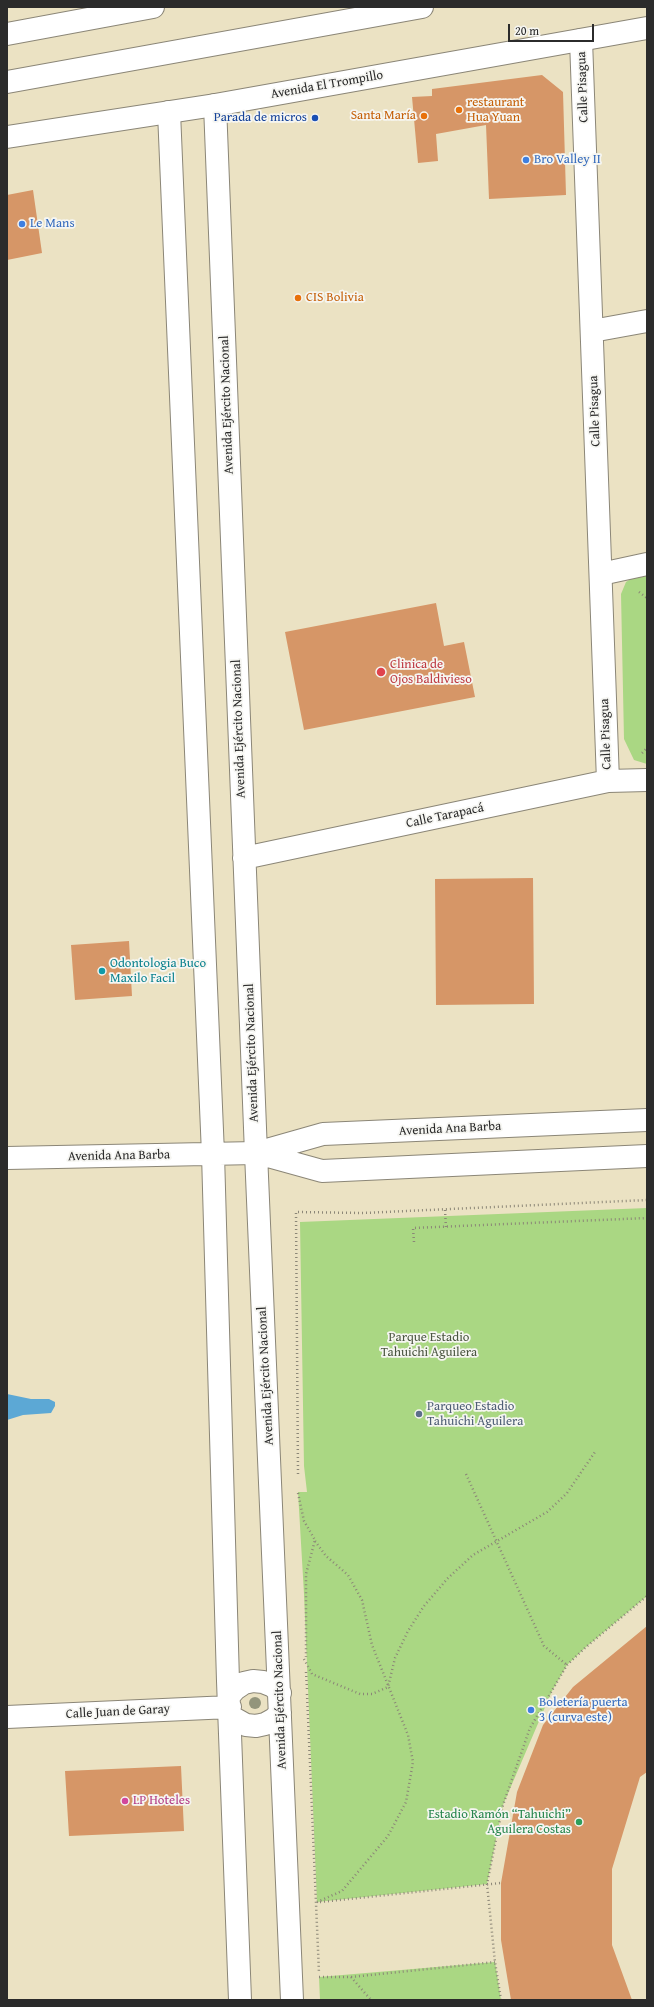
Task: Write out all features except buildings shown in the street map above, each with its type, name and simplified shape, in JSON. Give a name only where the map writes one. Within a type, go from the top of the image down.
[{"type":"street","points":[[7,34],[153,7]]},
{"type":"street","points":[[7,82],[422,7]]},
{"type":"street","name":"Avenida El Trompillo","points":[[7,137],[215,105],[647,28]]},
{"type":"street","name":"Calle Pisagua","points":[[581,40],[608,782]]},
{"type":"street","name":"Avenida Ejército Nacional","points":[[215,105],[244,858],[292,2000]]},
{"type":"street","points":[[169,112],[213,1154],[229,1706],[240,2000]]},
{"type":"street","points":[[592,331],[647,321]]},
{"type":"street","points":[[601,574],[647,564]]},
{"type":"street","name":"Calle Tarapacá","points":[[244,858],[608,782],[647,780]]},
{"type":"street","name":"Avenida Ana Barba","points":[[7,1158],[256,1153],[323,1134],[647,1120]]},
{"type":"street","name":"Avenida Ana Barba","points":[[256,1153],[322,1171],[647,1156]]},
{"type":"street","points":[[253,1681],[263,1682],[273,1686],[280,1703],[270,1722],[256,1726],[246,1725],[229,1706],[240,1686],[253,1681]]},
{"type":"street","name":"Calle Juan de Garay","points":[[7,1717],[229,1706]]},
{"type":"path","points":[[298,1476],[296,1212],[363,1214],[647,1200]]},
{"type":"path","points":[[445,1210],[446,1228]]},
{"type":"path","points":[[414,1242],[413,1228],[446,1228],[647,1218]]},
{"type":"path","points":[[388,1687],[394,1658],[408,1631],[424,1606],[448,1578],[473,1555],[497,1543],[547,1512],[567,1493],[595,1452]]},
{"type":"path","points":[[466,1474],[544,1646],[567,1666]]},
{"type":"path","points":[[298,1492],[304,1521],[315,1540],[326,1556],[348,1575],[362,1600],[372,1645],[408,1734],[413,1762],[406,1802],[388,1836],[342,1891],[317,1902]]},
{"type":"path","points":[[315,1540],[306,1574],[306,1660],[317,1902],[319,1985]]},
{"type":"path","points":[[501,2000],[495,1962],[487,1884],[503,1805],[530,1728],[567,1666],[586,1647],[647,1596]]},
{"type":"path","points":[[306,1660],[312,1674],[360,1694],[372,1694],[388,1687]]},
{"type":"path","points":[[317,1902],[501,1883]]},
{"type":"path","points":[[319,1977],[351,1977],[495,1962]]},
{"type":"path","points":[[351,1977],[371,2000]]},
{"type":"green space","points":[[647,572],[647,764],[634,760],[624,739],[621,594],[626,582],[638,574]]},
{"type":"green space","name":"Parque Estadio Tahuichi Aguilera","points":[[647,1208],[647,1596],[586,1647],[567,1665],[552,1691],[503,1805],[487,1884],[317,1902],[304,1594],[298,1492],[307,1492],[304,1466],[300,1222]]},
{"type":"green space","points":[[495,1962],[501,2000],[320,2000],[319,1977]]},
{"type":"water","points":[[7,1394],[31,1399],[49,1399],[55,1402],[55,1406],[51,1413],[23,1415],[7,1420]]},
{"type":"place","name":"restaurant Hua Yuan","points":[[459,110]]},
{"type":"place","name":"Santa María","points":[[424,116]]},
{"type":"place","name":"Parada de micros","points":[[315,118]]},
{"type":"place","name":"Bro Valley II","points":[[526,160]]},
{"type":"place","name":"Le Mans","points":[[22,224]]},
{"type":"place","name":"CIS Bolivia","points":[[298,298]]},
{"type":"place","name":"Clinica de Ojos Baldivieso","points":[[381,672]]},
{"type":"place","name":"Odontologia Buco Maxilo Facil","points":[[102,971]]},
{"type":"place","name":"Parqueo Estadio Tahuichi Aguilera","points":[[419,1414]]},
{"type":"place","name":"Boletería puerta 3 (curva este)","points":[[531,1710]]},
{"type":"place","name":"LP Hoteles","points":[[125,1801]]},
{"type":"place","name":"Estadio Ramón “Tahuichi” Aguilera Costas","points":[[579,1822]]}]
